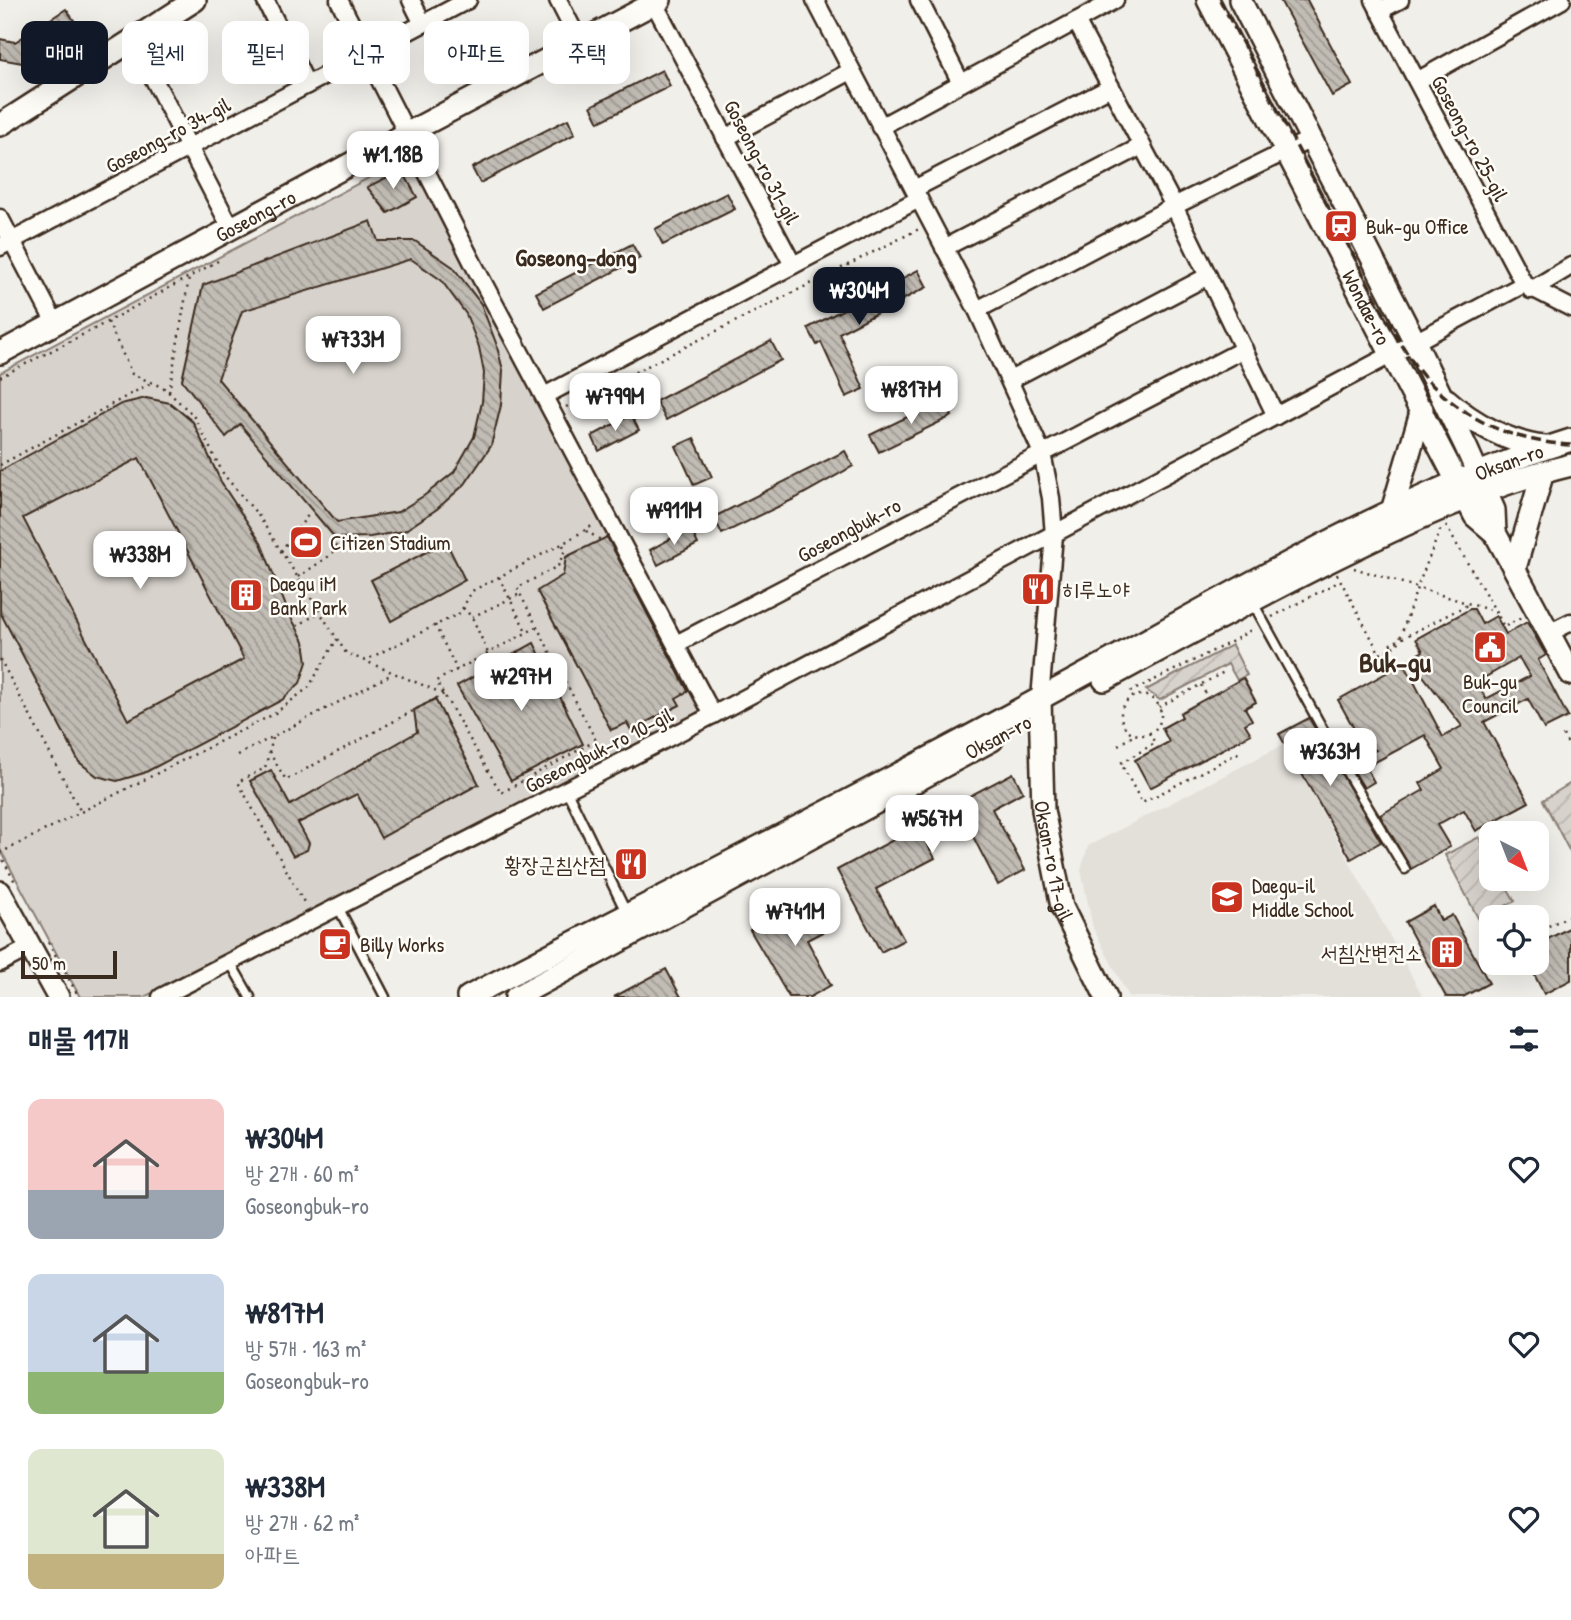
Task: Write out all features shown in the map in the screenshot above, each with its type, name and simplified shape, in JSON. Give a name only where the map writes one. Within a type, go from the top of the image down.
[{"type":"main road","points":[[162,21],[195,0]]},
{"type":"main road","name":"Wondae-ro","points":[[1208,0],[1285,152],[1422,409],[1472,486]]},
{"type":"main road","name":"Wondae-ro","points":[[1240,0],[1441,395],[1472,486],[1475,516],[1495,533],[1571,674]]},
{"type":"main road","name":"Goseong-ro","points":[[621,21],[657,2]]},
{"type":"main road","points":[[0,125],[122,46]]},
{"type":"main road","name":"Goseong-ro","points":[[0,353],[543,62]]},
{"type":"main road","points":[[1441,395],[1468,417],[1521,443],[1547,448]]},
{"type":"main road","points":[[1392,511],[1422,409]]},
{"type":"main road","name":"Oksan-ro","points":[[468,997],[1391,531],[1547,448],[1571,440]]},
{"type":"main road","points":[[1472,486],[1571,465]]},
{"type":"main road","points":[[1516,568],[1543,472]]},
{"type":"main road","name":"Oksan-ro","points":[[516,997],[1040,707],[1240,589],[1392,511],[1472,486]]},
{"type":"main road","name":"Oksan-ro 17-gil","points":[[1040,707],[1043,810],[1062,907],[1106,997]]},
{"type":"main road","points":[[0,892],[58,997]]},
{"type":"street","points":[[265,0],[307,85]]},
{"type":"street","points":[[339,0],[350,21]]},
{"type":"street","points":[[411,0],[423,24]]},
{"type":"street","name":"Goseong-ro 34-gil","points":[[410,31],[468,0]]},
{"type":"street","points":[[558,0],[569,21]]},
{"type":"street","points":[[815,0],[977,310],[1042,453],[1051,498],[1054,536],[1040,707]]},
{"type":"street","points":[[919,0],[961,83]]},
{"type":"street","points":[[880,127],[1115,0]]},
{"type":"street","name":"Goseong-ro 25-gil","points":[[1399,0],[1376,5],[1527,287]]},
{"type":"street","points":[[1417,82],[1565,0],[1571,9]]},
{"type":"street","name":"Goseong-ro 31-gil","points":[[657,2],[793,265]]},
{"type":"street","points":[[1076,21],[1174,206],[1276,416]]},
{"type":"street","points":[[725,138],[851,71]]},
{"type":"street","name":"Goseong-ro 34-gil","points":[[6,244],[323,77]]},
{"type":"street","points":[[157,84],[231,228]]},
{"type":"street","points":[[382,84],[713,715]]},
{"type":"street","points":[[544,396],[793,265],[1111,87]]},
{"type":"street","points":[[977,310],[1174,206],[1311,139]]},
{"type":"street","points":[[944,248],[1142,145]]},
{"type":"street","points":[[0,218],[6,244],[55,323]]},
{"type":"street","points":[[1054,536],[1415,342],[1571,267]]},
{"type":"street","points":[[1010,380],[1208,276]]},
{"type":"street","points":[[1527,287],[1571,308]]},
{"type":"street","name":"Goseongbuk-ro","points":[[676,644],[1244,349]]},
{"type":"street","name":"Goseongbuk-ro 10-gil","points":[[161,997],[567,791],[1054,536]]},
{"type":"street","points":[[1549,633],[1571,622]]},
{"type":"street","points":[[0,963],[31,947]]},
{"type":"lane","points":[[1252,601],[1343,766],[1405,869]]},
{"type":"lane","points":[[567,791],[627,915]]},
{"type":"lane","points":[[338,907],[385,997]]},
{"type":"lane","points":[[230,962],[250,997]]},
{"type":"path","points":[[553,413],[931,223]]},
{"type":"path","points":[[0,377],[108,322],[218,261]]},
{"type":"path","points":[[169,392],[189,277]]},
{"type":"path","points":[[108,322],[132,374],[169,392],[193,415],[225,475],[258,515],[346,653],[444,694]]},
{"type":"path","points":[[0,465],[151,382]]},
{"type":"path","points":[[281,551],[309,514]]},
{"type":"path","points":[[363,661],[460,613],[472,591],[608,517]]},
{"type":"path","points":[[1432,528],[1443,522]]},
{"type":"path","points":[[1400,641],[1443,522]]},
{"type":"path","points":[[1443,522],[1504,627],[1536,609]]},
{"type":"path","points":[[584,530],[601,540]]},
{"type":"path","points":[[298,577],[332,554],[340,538]]},
{"type":"path","points":[[562,544],[565,550],[558,566],[517,588],[611,768]]},
{"type":"path","points":[[1362,562],[1350,567],[1496,612]]},
{"type":"path","points":[[1344,571],[1337,575],[1380,654],[1469,604]]},
{"type":"path","points":[[499,577],[527,633]]},
{"type":"path","points":[[1130,692],[1233,641],[1340,581]]},
{"type":"path","points":[[472,617],[520,594]]},
{"type":"path","points":[[463,608],[472,617],[488,653]]},
{"type":"path","points":[[297,626],[320,612]]},
{"type":"path","points":[[435,625],[457,670]]},
{"type":"path","points":[[537,627],[436,681],[501,793],[596,741]]},
{"type":"path","points":[[0,853],[274,714],[309,687],[337,639]]},
{"type":"path","points":[[1388,649],[1395,662]]},
{"type":"path","points":[[0,659],[81,812]]},
{"type":"path","points":[[0,673],[6,670]]},
{"type":"path","points":[[1159,707],[1226,671]]},
{"type":"path","points":[[238,755],[392,674]]},
{"type":"path","points":[[1200,685],[1208,698]]},
{"type":"path","points":[[269,752],[286,780],[444,694]]},
{"type":"path","points":[[1118,745],[1137,734],[1149,733],[1157,726],[1160,720],[1159,707],[1156,701],[1144,695],[1127,701],[1121,712],[1127,729],[1137,734]]},
{"type":"path","points":[[1149,733],[1155,743],[1121,763],[1142,803],[1242,751]]},
{"type":"path","points":[[1563,735],[1571,749]]},
{"type":"path","points":[[273,738],[265,768],[238,782],[314,919]]},
{"type":"path","points":[[1549,926],[1571,915]]},
{"type":"shaded area","name":"Citizen Stadium","points":[[408,157],[701,710],[600,768],[353,896],[144,997],[80,997],[0,849],[0,373]]},
{"type":"shaded area","points":[[1232,645],[1247,675],[1237,680],[1228,664],[1160,700],[1146,690]]},
{"type":"shaded area","name":"Daegu-il Middle School","points":[[1285,744],[1423,997],[1129,997],[1093,928],[1081,870],[1088,846]]},
{"type":"shaded area","points":[[1571,783],[1571,854],[1543,800]]},
{"type":"shaded area","points":[[1479,837],[1479,891],[1509,891],[1515,901],[1507,905],[1479,905],[1479,920],[1445,855]]},
{"type":"building","points":[[1280,0],[1307,0],[1352,85],[1332,96]]},
{"type":"building","points":[[66,9],[74,21],[47,21]]},
{"type":"building","points":[[21,38],[21,63],[0,59],[0,39],[15,42]]},
{"type":"building","points":[[662,70],[670,86],[599,122],[591,106]]},
{"type":"building","points":[[568,119],[575,134],[480,183],[472,168]]},
{"type":"building","points":[[402,170],[417,197],[388,213],[367,187]]},
{"type":"building","points":[[727,193],[735,209],[663,245],[655,229]]},
{"type":"building","points":[[371,221],[378,241],[415,241],[453,267],[481,304],[496,343],[503,370],[501,405],[491,446],[465,484],[437,509],[404,531],[370,537],[335,538],[240,424],[226,437],[182,380],[203,285]],"holes":[[[411,259],[441,280],[466,314],[479,347],[484,373],[482,402],[474,437],[454,472],[398,512],[337,522],[218,379],[242,311]]]},
{"type":"building","points":[[632,244],[640,258],[544,308],[536,293]]},
{"type":"building","points":[[918,270],[927,287],[839,333],[864,389],[846,397],[821,342],[817,345],[808,328]]},
{"type":"building","points":[[771,341],[781,360],[666,420],[656,401]]},
{"type":"building","name":"Daegu iM Bank Park","points":[[146,398],[170,403],[193,422],[222,484],[261,543],[289,614],[304,641],[307,662],[300,683],[282,700],[144,773],[117,781],[97,776],[79,762],[0,612],[0,471],[121,404]],"holes":[[[139,458],[244,659],[128,720],[23,518]]]},
{"type":"building","points":[[944,399],[952,416],[879,452],[870,435]]},
{"type":"building","points":[[631,415],[639,430],[599,451],[592,436]]},
{"type":"building","points":[[694,438],[712,477],[694,485],[676,446]]},
{"type":"building","points":[[845,451],[853,466],[796,498],[722,534],[714,517]]},
{"type":"building","points":[[690,528],[698,544],[658,565],[650,550]]},
{"type":"building","points":[[607,537],[688,691],[676,698],[680,705],[631,730],[627,723],[611,730],[537,591],[563,575],[566,557]]},
{"type":"building","points":[[446,542],[465,580],[391,621],[371,580]]},
{"type":"building","points":[[1470,609],[1474,609],[1482,624],[1496,616],[1506,634],[1527,622],[1546,655],[1538,660],[1568,717],[1544,729],[1528,699],[1484,722],[1529,802],[1494,821],[1479,821],[1479,829],[1476,831],[1464,810],[1437,825],[1450,847],[1411,869],[1380,815],[1424,790],[1420,783],[1444,769],[1425,735],[1366,767],[1374,782],[1364,788],[1350,765],[1376,750],[1362,743],[1338,700],[1404,663],[1443,737],[1462,726],[1410,659],[1423,651],[1416,639]],"holes":[[[1519,658],[1530,676],[1486,699],[1477,682]]]},
{"type":"building","points":[[534,643],[583,744],[511,781],[457,686]]},
{"type":"building","points":[[1243,678],[1256,702],[1245,708],[1252,720],[1245,724],[1251,734],[1150,788],[1135,760],[1169,742],[1162,728],[1182,717],[1180,713]]},
{"type":"building","points":[[435,699],[479,784],[381,838],[357,794],[298,823],[309,843],[307,850],[293,856],[250,781],[271,770],[290,805],[417,732],[414,710]]},
{"type":"building","points":[[1309,718],[1381,842],[1351,859],[1279,734]]},
{"type":"building","points":[[1013,773],[1023,792],[992,809],[1025,870],[998,885],[966,823],[927,844],[935,858],[876,889],[904,940],[881,952],[837,870]]},
{"type":"building","points":[[815,895],[832,927],[807,940],[831,985],[810,997],[789,997],[750,930]]},
{"type":"building","name":"서침산변전소","points":[[1434,906],[1441,921],[1452,915],[1479,965],[1479,975],[1485,975],[1489,983],[1463,997],[1446,997],[1405,922]]},
{"type":"building","points":[[1571,927],[1571,980],[1544,994],[1534,975],[1549,975],[1549,938]]},
{"type":"building","points":[[666,969],[681,997],[614,997]]},
{"type":"railway","points":[[1220,0],[1394,333],[1421,373],[1457,406],[1491,426],[1529,439],[1571,445]]},
{"type":"place","name":"Buk-gu Office","points":[[1341,226]]},
{"type":"place","name":"Citizen Stadium","points":[[306,542]]},
{"type":"place","name":"히루노야","points":[[1038,589]]},
{"type":"place","name":"Daegu iM Bank Park","points":[[246,595]]},
{"type":"place","name":"Buk-gu Council","points":[[1490,647]]},
{"type":"place","name":"황장군침산점","points":[[631,864]]},
{"type":"place","name":"Daegu-il Middle School","points":[[1227,897]]},
{"type":"place","name":"Billy Works","points":[[335,944]]},
{"type":"place","name":"서침산변전소","points":[[1447,952]]},
{"type":"district","name":"Goseong-dong","points":[[576,257]]},
{"type":"district","name":"Buk-gu","points":[[1395,662]]}]
